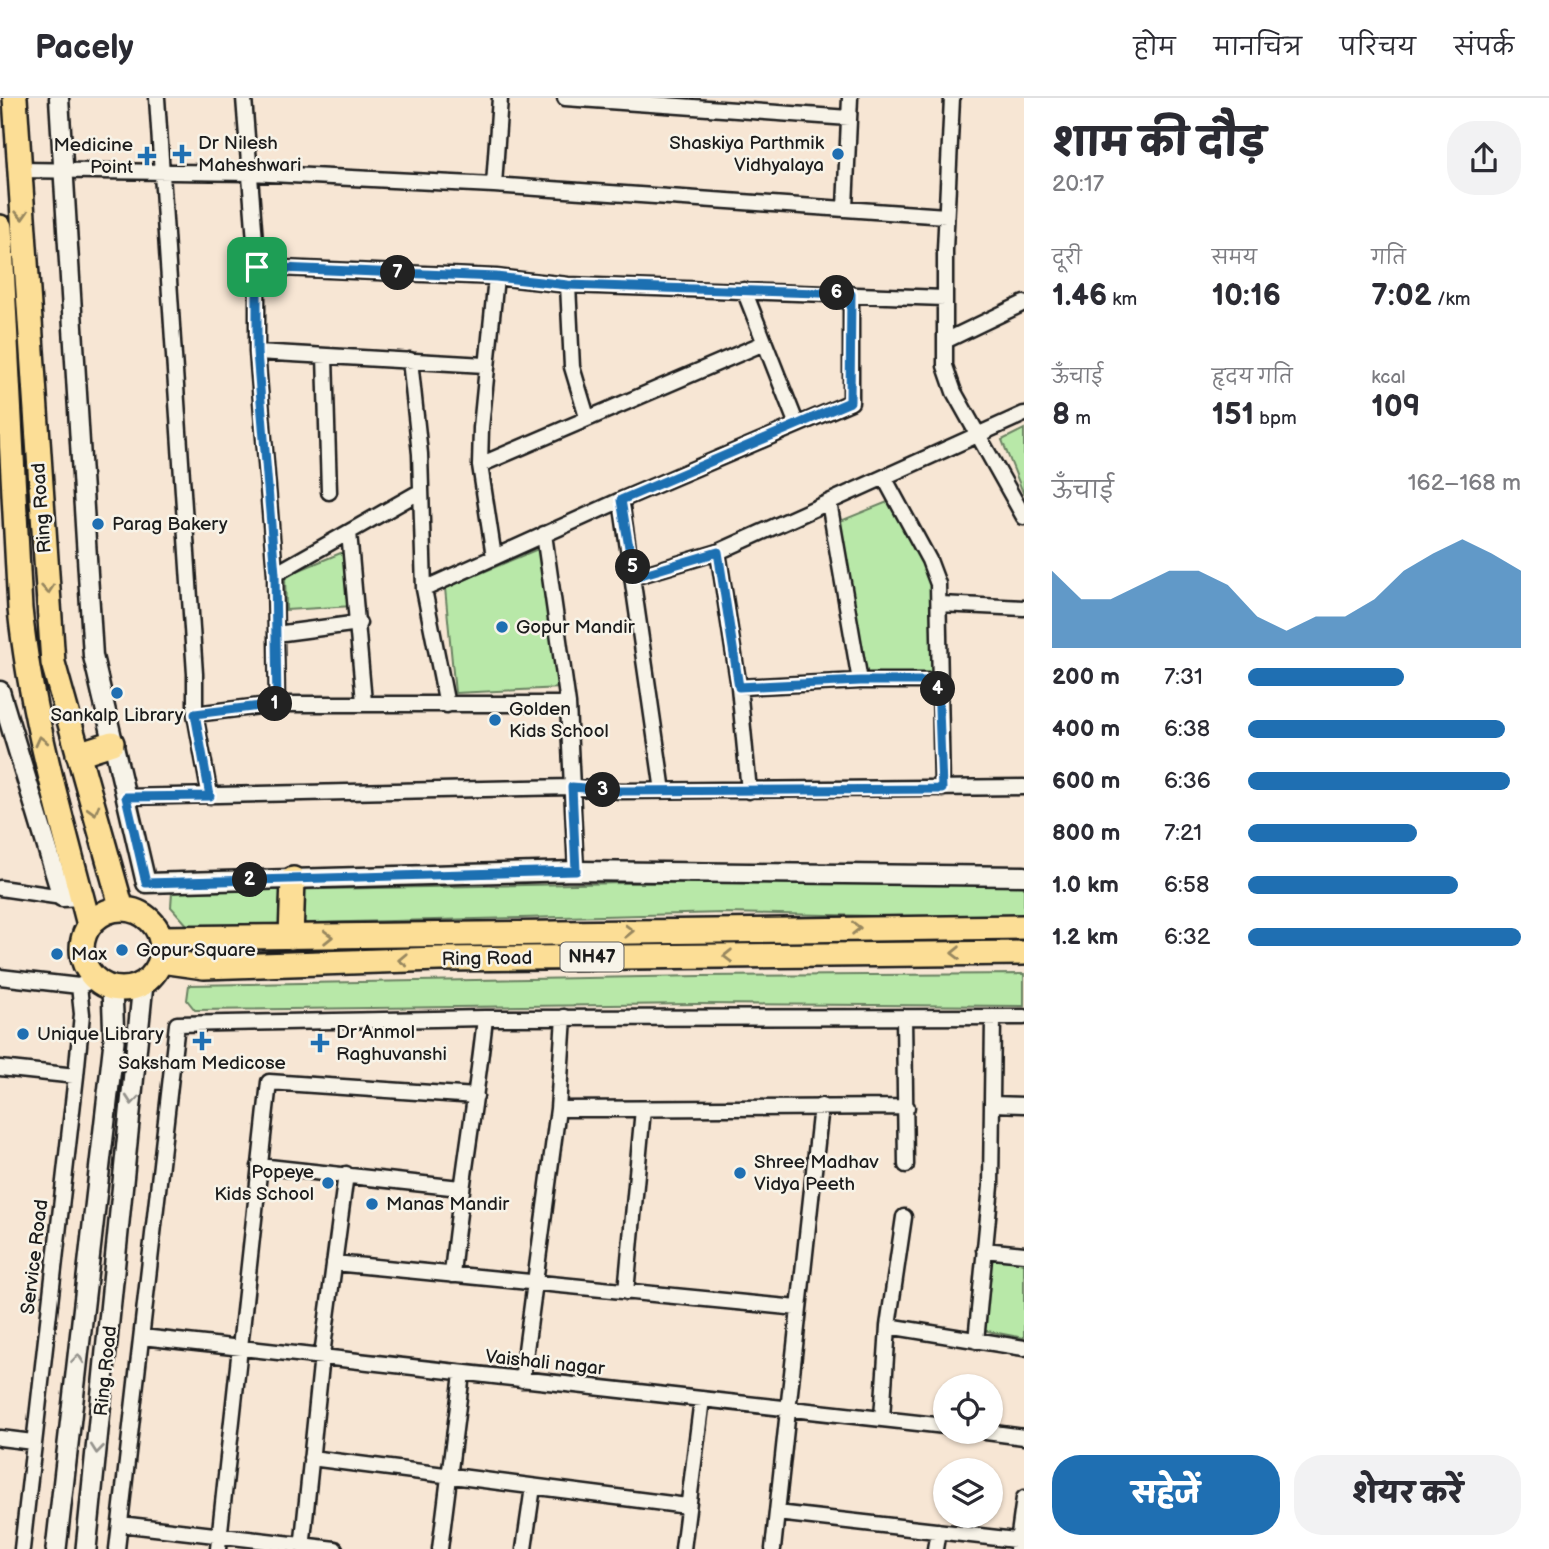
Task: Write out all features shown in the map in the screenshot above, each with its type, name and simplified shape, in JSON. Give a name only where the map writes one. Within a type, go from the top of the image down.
[{"type":"highway","name":"Ring Road","points":[[15,98],[53,663],[122,909]]},
{"type":"highway","name":"Ring Road","points":[[0,227],[20,608],[26,665],[72,897],[89,925]]},
{"type":"highway","points":[[78,754],[112,743]]},
{"type":"highway","points":[[291,937],[293,879]]},
{"type":"highway","points":[[122,909],[144,915],[155,925],[161,950],[155,973],[143,984],[133,988],[95,984],[82,953],[89,925],[99,916],[122,909]]},
{"type":"highway","name":"Ring Road","points":[[161,950],[291,937],[1024,927]]},
{"type":"highway","name":"Ring Road","points":[[161,950],[204,967],[439,959],[1024,953]]},
{"type":"main road","name":"Ring Road","points":[[56,1549],[114,1041],[95,984]]},
{"type":"main road","name":"Ring Road","points":[[86,1549],[143,984]]},
{"type":"street","points":[[59,98],[93,656],[146,883],[576,871],[1024,876]]},
{"type":"street","points":[[157,98],[195,674],[195,714],[210,796]]},
{"type":"street","points":[[244,98],[257,267],[257,352],[275,574],[277,704]]},
{"type":"street","points":[[494,185],[500,98]]},
{"type":"street","points":[[565,98],[764,105],[849,118]]},
{"type":"street","points":[[845,207],[850,98]]},
{"type":"street","points":[[953,98],[946,216],[945,366],[954,392],[1020,502],[1024,517]]},
{"type":"street","points":[[19,170],[250,173],[494,185],[946,216]]},
{"type":"street","points":[[257,267],[496,277],[568,285],[945,298]]},
{"type":"street","points":[[494,557],[480,465],[485,365],[496,277]]},
{"type":"street","points":[[568,285],[572,367],[587,417]]},
{"type":"street","points":[[744,290],[797,425]]},
{"type":"street","points":[[424,589],[621,500],[850,402],[851,294]]},
{"type":"street","points":[[945,341],[1024,303]]},
{"type":"street","points":[[480,465],[764,343]]},
{"type":"street","points":[[257,352],[485,365]]},
{"type":"street","points":[[325,356],[329,492]]},
{"type":"street","points":[[410,360],[421,491],[424,589],[447,705]]},
{"type":"street","points":[[634,577],[718,552],[885,479],[978,433],[1024,414]]},
{"type":"street","points":[[885,479],[929,560],[938,584],[942,789]]},
{"type":"street","points":[[275,574],[421,491]]},
{"type":"street","points":[[621,500],[663,791]]},
{"type":"street","points":[[829,502],[860,681]]},
{"type":"street","points":[[349,533],[364,702]]},
{"type":"street","points":[[544,534],[568,704],[576,871]]},
{"type":"street","points":[[718,552],[739,687],[749,790]]},
{"type":"street","points":[[940,604],[1024,608]]},
{"type":"street","points":[[276,634],[359,623]]},
{"type":"street","points":[[739,687],[860,681],[938,681]]},
{"type":"street","points":[[0,697],[72,897],[0,888]]},
{"type":"street","points":[[195,714],[277,704],[568,704]]},
{"type":"street","points":[[126,797],[572,787],[663,791],[1024,787]]},
{"type":"street","points":[[0,977],[95,984]]},
{"type":"street","name":"Service Road","points":[[22,1549],[82,1014],[95,984]]},
{"type":"street","points":[[522,1380],[558,1109],[564,1017]]},
{"type":"street","points":[[117,1549],[177,1024],[564,1017],[1024,1017]]},
{"type":"street","points":[[904,1017],[906,1165]]},
{"type":"street","points":[[976,1341],[991,1186],[993,1017]]},
{"type":"street","points":[[452,1275],[460,1188],[476,1096],[485,1018]]},
{"type":"street","points":[[0,1068],[76,1076]]},
{"type":"street","points":[[219,1542],[269,1082],[476,1096]]},
{"type":"street","points":[[992,1104],[1024,1105]]},
{"type":"street","points":[[773,1549],[821,1106]]},
{"type":"street","points":[[558,1109],[907,1107]]},
{"type":"street","points":[[626,1292],[643,1109]]},
{"type":"street","points":[[260,1166],[460,1188]]},
{"type":"street","points":[[302,1547],[322,1355],[346,1174]]},
{"type":"street","points":[[882,1418],[888,1326],[904,1217]]},
{"type":"street","points":[[984,1250],[1024,1254]]},
{"type":"street","points":[[334,1263],[798,1308]]},
{"type":"street","points":[[888,1326],[1024,1348]]},
{"type":"street","name":"Vaishali nagar","points":[[142,1337],[933,1424]]},
{"type":"street","points":[[440,1549],[462,1374]]},
{"type":"street","points":[[684,1549],[702,1399]]},
{"type":"street","points":[[1003,1434],[1024,1437]]},
{"type":"street","points":[[0,1438],[33,1442]]},
{"type":"street","points":[[311,1458],[687,1507]]},
{"type":"street","points":[[524,1549],[533,1487]]},
{"type":"street","points":[[777,1513],[1020,1543],[1024,1498]]},
{"type":"street","points":[[120,1524],[219,1542],[335,1549]]},
{"type":"street","points":[[935,1549],[938,1531]]},
{"type":"green space","points":[[1024,429],[1024,495],[1002,440]]},
{"type":"green space","points":[[895,499],[927,558],[938,598],[935,676],[866,675],[838,522]]},
{"type":"green space","points":[[545,546],[561,688],[455,693],[445,588]]},
{"type":"green space","points":[[348,550],[353,606],[286,610],[285,576]]},
{"type":"green space","points":[[625,883],[1024,883],[1024,919],[724,913],[188,926],[171,907],[172,892]]},
{"type":"green space","points":[[1024,974],[1024,1006],[697,1004],[195,1010],[187,1000],[189,985],[701,976]]},
{"type":"green space","points":[[989,1259],[1024,1261],[1024,1338],[982,1330]]},
{"type":"place","name":"Dr Nilesh Maheshwari","points":[[182,154]]},
{"type":"place","name":"Shaskiya Parthmik Vidhyalaya","points":[[838,154]]},
{"type":"place","name":"Medicine Point","points":[[147,156]]},
{"type":"place","name":"Parag Bakery","points":[[98,524]]},
{"type":"place","name":"Gopur Mandir","points":[[502,627]]},
{"type":"place","name":"Sankalp Library","points":[[117,693]]},
{"type":"place","name":"Golden Kids School","points":[[495,720]]},
{"type":"place","name":"Gopur Square","points":[[122,950]]},
{"type":"place","name":"Max","points":[[57,954]]},
{"type":"place","name":"Unique Library","points":[[23,1034]]},
{"type":"place","name":"Saksham Medicose","points":[[202,1041]]},
{"type":"place","name":"Dr Anmol Raghuvanshi","points":[[320,1043]]},
{"type":"place","name":"Shree Madhav Vidya Peeth","points":[[740,1173]]},
{"type":"place","name":"Popeye Kids School","points":[[328,1183]]},
{"type":"place","name":"Manas Mandir","points":[[372,1204]]},
{"type":"route","points":[[257,267],[496,277],[568,285],[851,294],[850,402],[621,500],[634,577],[718,552],[739,687],[860,681],[938,681],[942,789],[621,791],[572,787],[576,871],[146,883],[126,797],[210,796],[195,714],[277,704],[275,574],[257,352],[257,267]]}]
